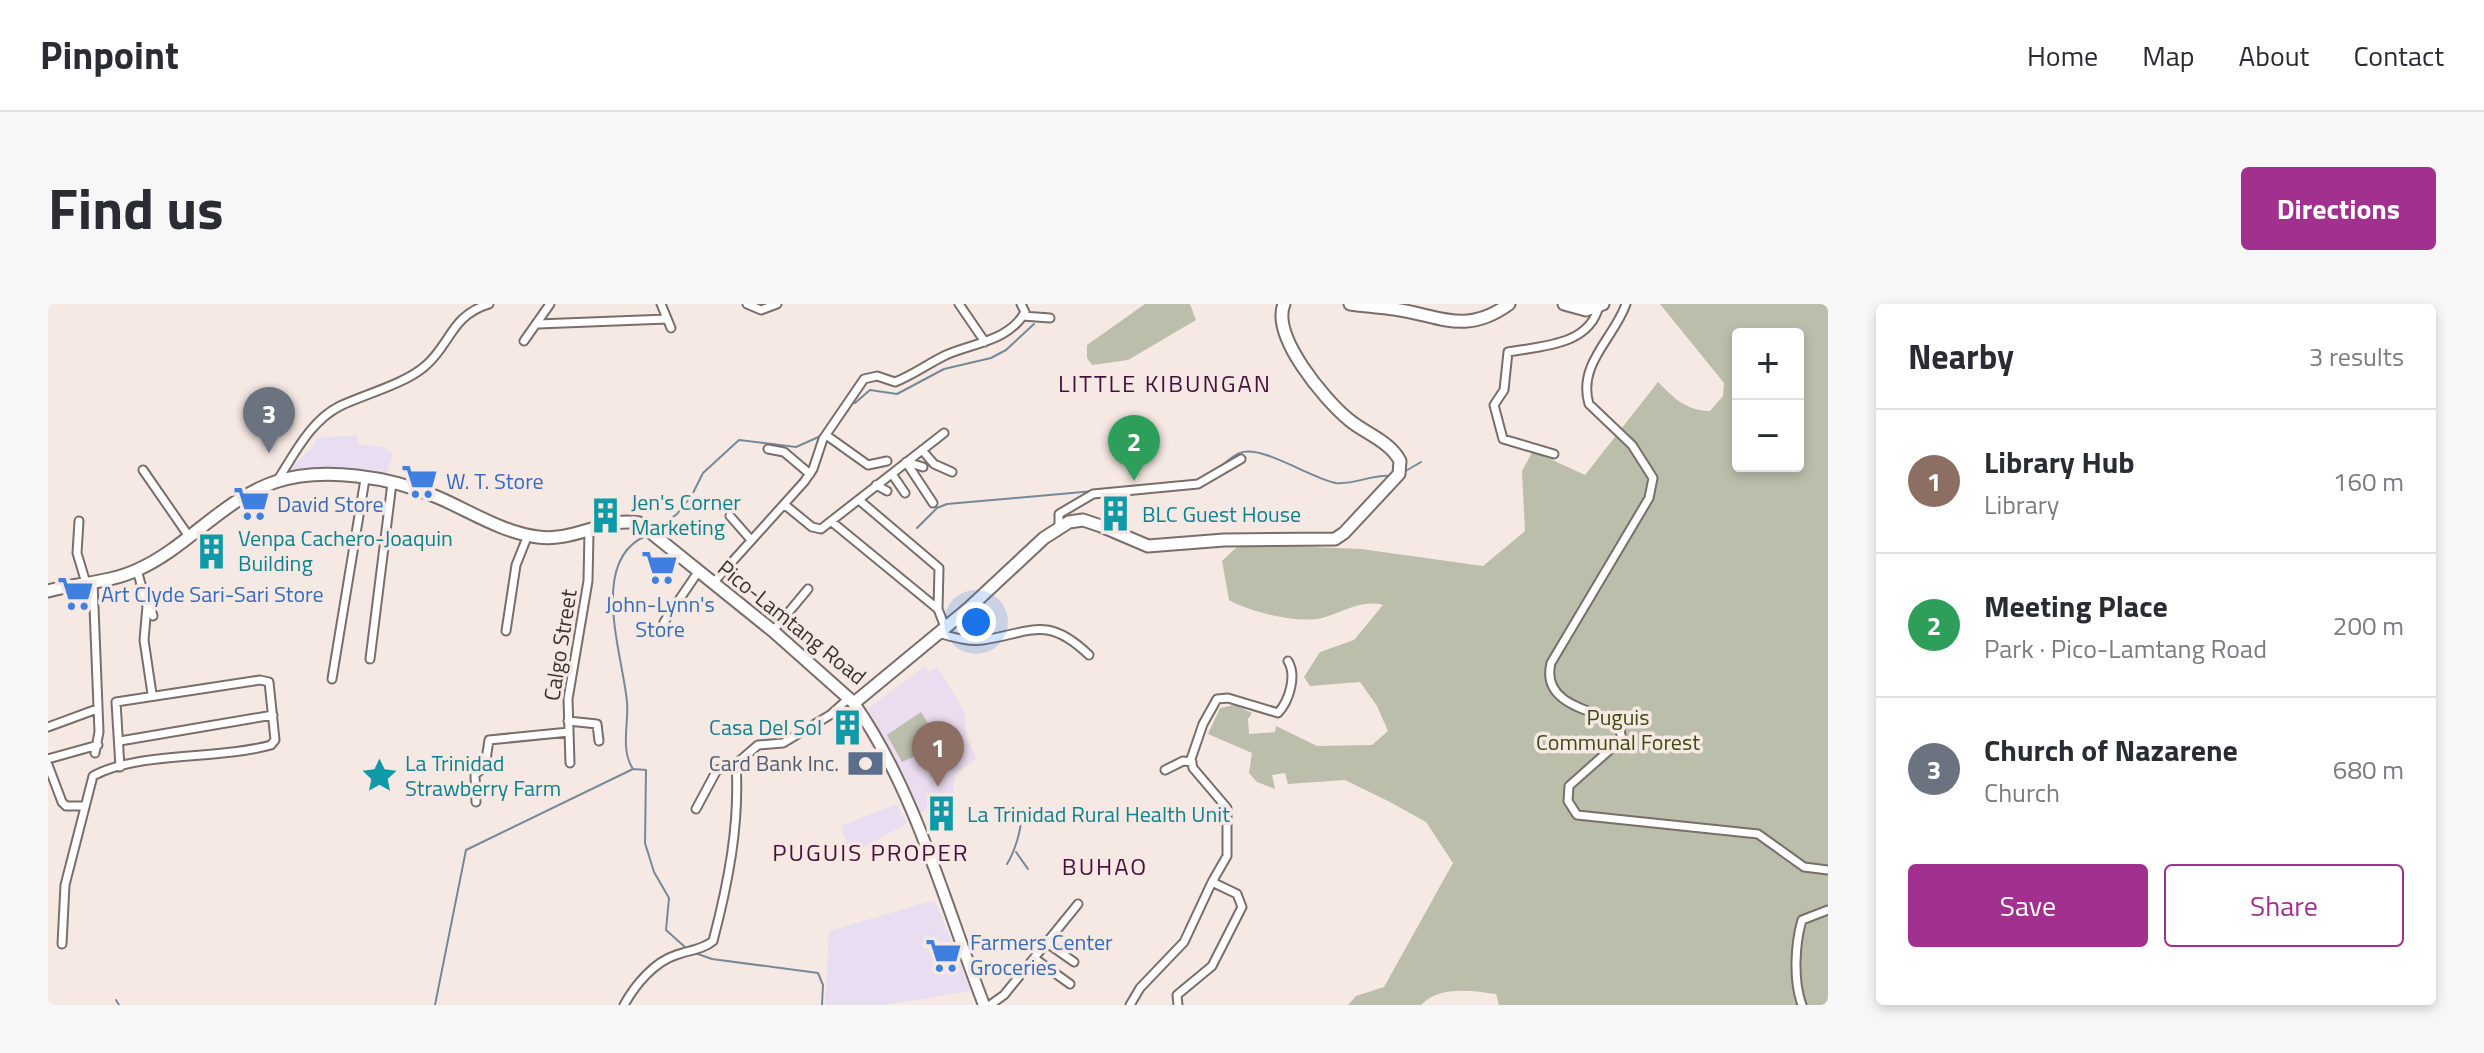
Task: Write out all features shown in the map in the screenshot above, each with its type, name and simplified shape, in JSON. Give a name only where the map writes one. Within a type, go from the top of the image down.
[{"type":"main road","points":[[1059,528],[1083,520],[1148,546],[1224,540],[1335,539],[1344,533],[1399,474],[1400,461],[1388,446],[1347,419],[1312,379],[1288,340],[1281,314],[1284,304]]},
{"type":"main road","points":[[1350,304],[1396,309],[1440,322],[1486,316],[1509,304]]},
{"type":"main road","points":[[1564,304],[1574,310],[1601,305]]},
{"type":"main road","name":"Pico-Lamtang Road","points":[[48,591],[137,570],[242,497],[277,481],[320,475],[365,479],[392,483],[434,496],[488,523],[542,538],[589,532],[625,521],[647,527],[852,700],[941,630],[1059,528]]},
{"type":"main road","points":[[852,700],[887,760],[917,825],[989,1005]]},
{"type":"street","points":[[277,481],[309,431],[326,416],[424,368],[455,323],[489,304]]},
{"type":"street","points":[[524,341],[550,304]]},
{"type":"street","points":[[661,304],[671,328]]},
{"type":"street","points":[[747,304],[761,310],[777,304]]},
{"type":"street","points":[[959,304],[985,342]]},
{"type":"street","points":[[1021,304],[1023,316]]},
{"type":"street","points":[[1626,304],[1593,359],[1586,395],[1589,404],[1632,445],[1653,478],[1649,498],[1551,663],[1547,679],[1551,689],[1571,703],[1618,722],[1622,739],[1569,786],[1568,801],[1577,815],[1758,834],[1804,867],[1828,870]]},
{"type":"street","points":[[1554,454],[1503,439],[1494,405],[1504,390],[1504,361],[1508,352],[1578,337],[1596,317],[1601,305]]},
{"type":"street","points":[[713,583],[810,474],[826,435],[864,379],[877,376],[895,382],[945,355],[985,342],[1023,316],[1050,318]]},
{"type":"street","points":[[538,324],[667,319]]},
{"type":"street","points":[[785,505],[815,529],[832,522],[944,433]]},
{"type":"street","points":[[826,435],[868,465],[887,461]]},
{"type":"street","points":[[768,449],[784,452],[810,474]]},
{"type":"street","points":[[922,450],[934,464],[952,472]]},
{"type":"street","points":[[1059,528],[1059,514],[1093,494],[1198,484],[1241,459]]},
{"type":"street","points":[[906,462],[923,467]]},
{"type":"street","points":[[906,462],[933,503]]},
{"type":"street","points":[[143,470],[188,535]]},
{"type":"street","points":[[892,474],[905,493]]},
{"type":"street","points":[[332,679],[365,479]]},
{"type":"street","points":[[370,659],[392,483]]},
{"type":"street","points":[[876,485],[887,491]]},
{"type":"street","points":[[859,500],[910,541],[940,571],[938,609],[941,630],[978,641],[1026,629],[1049,628],[1068,637],[1089,655]]},
{"type":"street","points":[[730,516],[751,540]]},
{"type":"street","points":[[79,521],[77,553],[90,582],[97,709],[96,749],[48,762],[62,802],[66,806],[83,806]]},
{"type":"street","points":[[832,522],[938,609]]},
{"type":"street","name":"Calgo Street","points":[[570,763],[568,721],[572,663],[588,581],[589,532]]},
{"type":"street","points":[[506,631],[516,565],[528,535]]},
{"type":"street","points":[[137,570],[147,606],[144,640],[152,694]]},
{"type":"street","points":[[664,622],[698,572]]},
{"type":"street","points":[[142,588],[146,587],[153,616]]},
{"type":"street","points":[[773,631],[808,589]]},
{"type":"street","points":[[1130,1005],[1140,988],[1184,942],[1227,856],[1227,808],[1192,762],[1192,750],[1215,700],[1228,698],[1278,713],[1286,702],[1293,675],[1288,661]]},
{"type":"street","points":[[62,944],[63,902],[80,834],[83,806],[93,776],[120,767],[251,751],[271,745],[275,740],[270,685],[266,679],[152,694],[116,702],[120,767]]},
{"type":"street","points":[[696,809],[714,772],[736,764],[758,745],[783,743],[852,700]]},
{"type":"street","points":[[48,727],[97,709]]},
{"type":"street","points":[[120,741],[273,715]]},
{"type":"street","points":[[568,721],[597,724],[599,741]]},
{"type":"street","points":[[476,802],[475,775],[485,766],[489,740],[569,732]]},
{"type":"street","points":[[1165,770],[1183,761],[1192,762]]},
{"type":"street","points":[[624,1005],[639,983],[665,960],[713,941],[731,859],[738,791],[736,764]]},
{"type":"street","points":[[1178,1005],[1177,995],[1217,959],[1242,907],[1237,894],[1212,882]]},
{"type":"street","points":[[989,1005],[1034,958],[1078,904]]},
{"type":"street","points":[[1802,1005],[1797,965],[1802,920],[1828,910]]},
{"type":"street","points":[[1047,943],[1074,962]]},
{"type":"street","points":[[1034,958],[1070,984]]},
{"type":"shaded area","points":[[357,435],[357,444],[384,447],[392,454],[386,477],[340,469],[287,471],[315,445],[316,438]]},
{"type":"shaded area","points":[[925,667],[929,672],[937,667],[965,712],[966,739],[977,758],[955,774],[952,800],[920,813],[868,708]]},
{"type":"shaded area","points":[[896,804],[907,823],[851,855],[841,826]]},
{"type":"shaded area","points":[[935,900],[971,991],[884,1005],[825,1005],[829,931]]},
{"type":"green space","points":[[1145,304],[1190,304],[1196,320],[1128,360],[1092,365],[1087,358],[1087,345]]},
{"type":"green space","name":"Puguis Communal Forest","points":[[1660,304],[1828,304],[1828,1005],[1499,1005],[1496,994],[1457,991],[1437,994],[1421,1005],[1348,1005],[1356,996],[1384,987],[1453,863],[1426,822],[1390,802],[1345,780],[1288,784],[1285,773],[1272,775],[1275,789],[1257,782],[1249,773],[1252,753],[1208,734],[1220,708],[1235,705],[1252,713],[1248,719],[1249,734],[1275,732],[1276,726],[1317,746],[1372,745],[1388,731],[1377,706],[1360,682],[1310,686],[1304,677],[1320,652],[1354,640],[1383,605],[1360,605],[1312,619],[1262,613],[1229,600],[1222,561],[1240,544],[1361,549],[1483,566],[1525,531],[1522,471],[1533,451],[1585,475],[1658,382],[1681,402],[1694,408],[1710,411],[1723,396],[1724,383]]},
{"type":"green space","points":[[921,712],[937,738],[931,749],[902,762],[887,735]]},
{"type":"waterway","points":[[855,403],[870,390],[897,394],[944,369],[991,358],[1006,350],[1034,324]]},
{"type":"waterway","points":[[840,421],[849,409]]},
{"type":"waterway","points":[[655,531],[677,514],[692,495],[703,473],[739,440],[796,447],[823,435]]},
{"type":"waterway","points":[[1220,467],[1237,454],[1249,452],[1273,457],[1336,483],[1392,476]]},
{"type":"waterway","points":[[1404,472],[1421,462]]},
{"type":"waterway","points":[[917,528],[937,508],[947,504],[1094,491]]},
{"type":"waterway","points":[[633,769],[626,745],[627,702],[616,636],[613,587],[618,566],[628,548],[646,536]]},
{"type":"waterway","points":[[435,1005],[466,850],[633,769],[646,770],[645,843],[654,872],[669,898],[666,930],[686,948]]},
{"type":"waterway","points":[[1007,864],[1017,841],[1021,816]]},
{"type":"waterway","points":[[1016,852],[1028,869]]},
{"type":"waterway","points":[[695,953],[712,959],[818,973],[823,985],[822,1005]]},
{"type":"waterway","points":[[116,1000],[119,1005]]},
{"type":"place","name":"Church of Nazarene","points":[[269,453]]},
{"type":"place","name":"W. T. Store","points":[[420,481]]},
{"type":"place","name":"Meeting Place","points":[[1134,481]]},
{"type":"place","name":"David Store","points":[[251,504]]},
{"type":"place","name":"BLC Guest House","points":[[1116,514]]},
{"type":"place","name":"Jen's Corner Marketing","points":[[605,515]]},
{"type":"place","name":"Venpa Cachero-Joaquin Building","points":[[212,551]]},
{"type":"place","name":"John-Lynn's Store","points":[[660,568]]},
{"type":"place","name":"Art Clyde Sari-Sari Store","points":[[75,594]]},
{"type":"place","name":"Casa Del Sol","points":[[848,727]]},
{"type":"place","name":"Card Bank Inc.","points":[[865,763]]},
{"type":"place","name":"La Trinidad Strawberry Farm","points":[[379,776]]},
{"type":"place","name":"Library Hub","points":[[938,787]]},
{"type":"place","name":"La Trinidad Rural Health Unit","points":[[941,814]]},
{"type":"place","name":"Farmers Center Groceries","points":[[944,955]]},
{"type":"district","name":"LITTLE KIBUNGAN","points":[[1165,383]]},
{"type":"district","name":"PUGUIS PROPER","points":[[871,852]]},
{"type":"district","name":"BUHAO","points":[[1105,866]]}]
